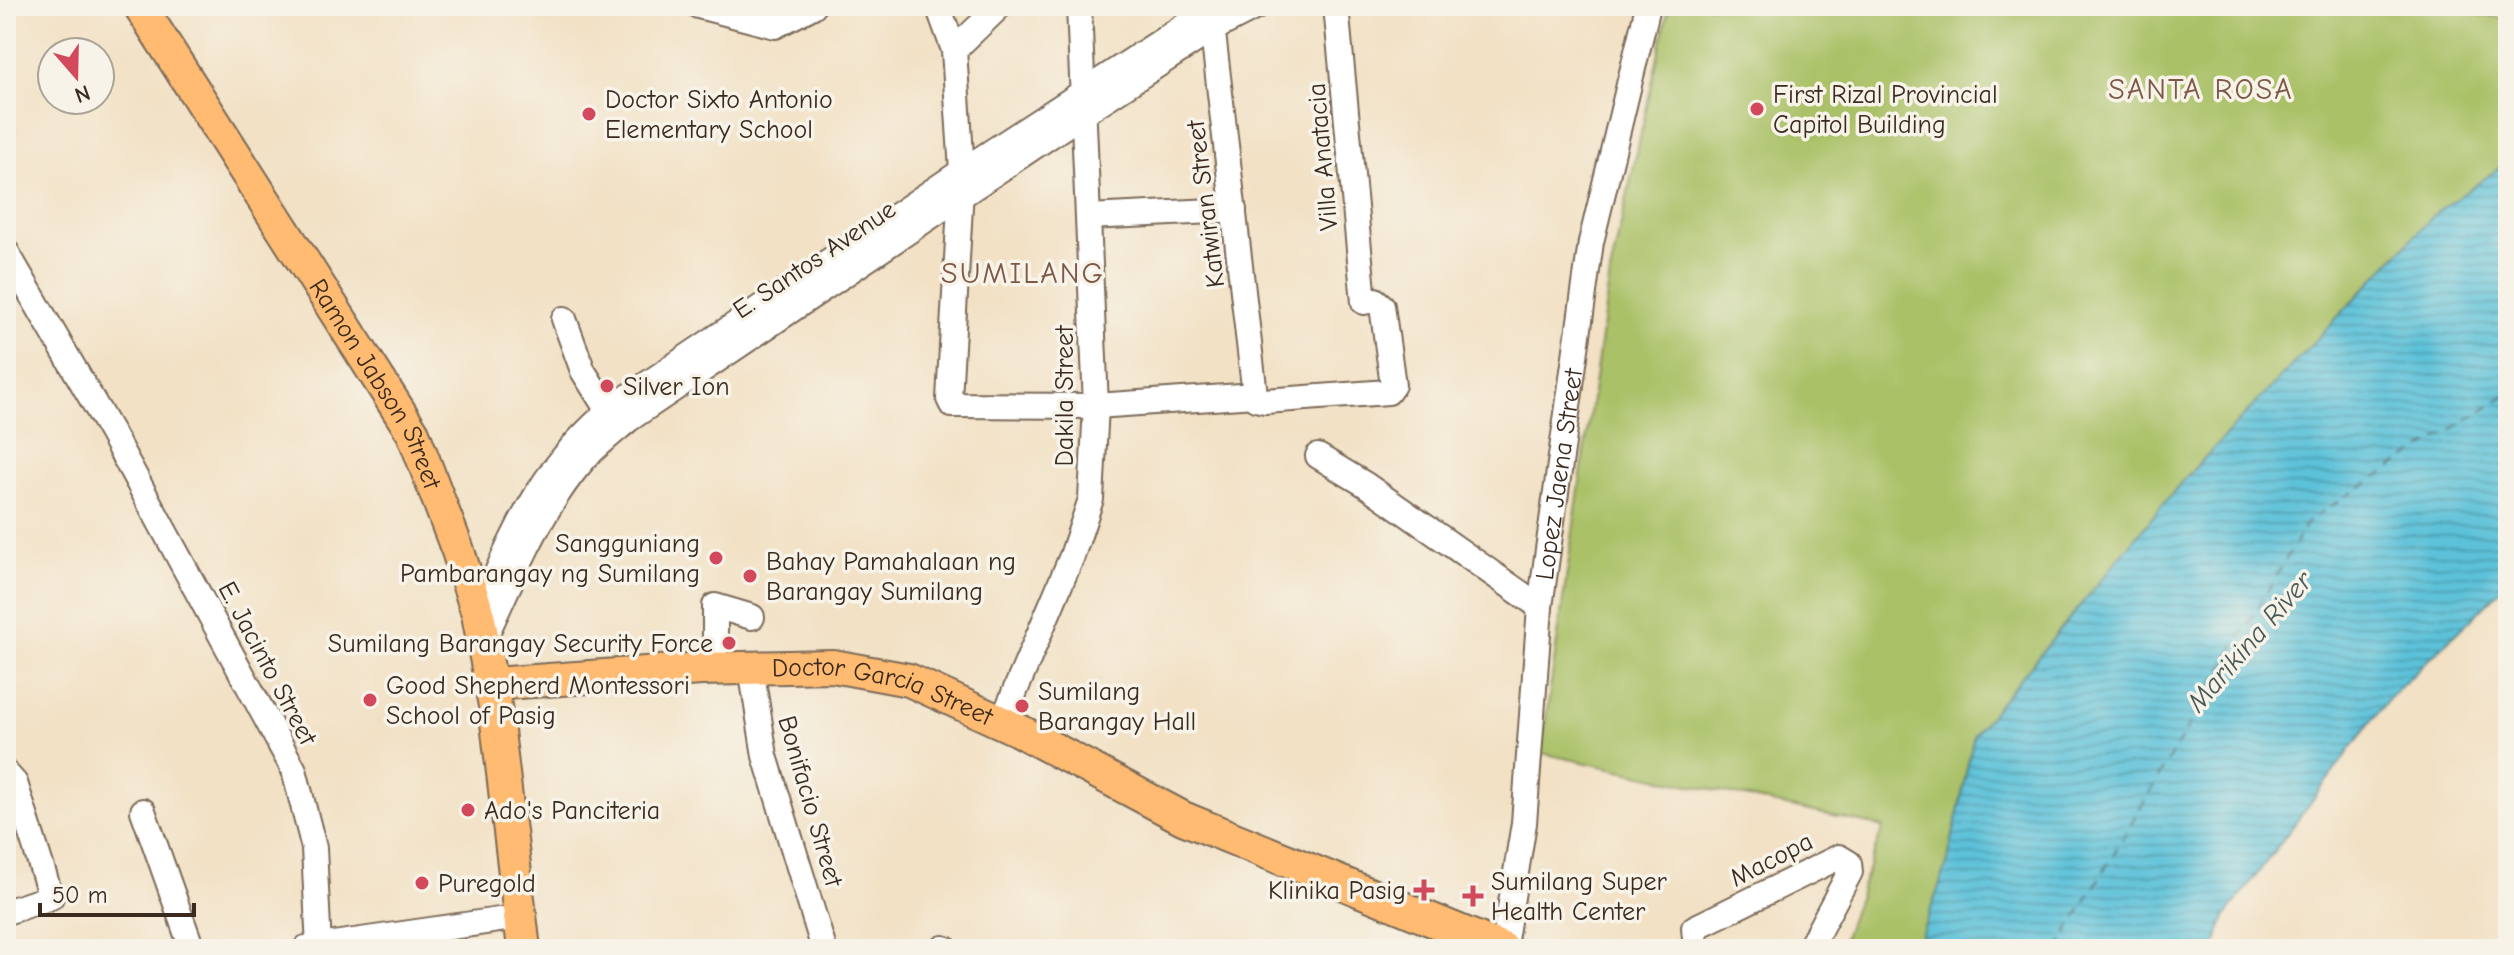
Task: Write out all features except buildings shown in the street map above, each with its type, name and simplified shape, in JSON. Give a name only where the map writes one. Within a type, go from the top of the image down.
[{"type":"main road","name":"Ramon Jabson Street","points":[[140,6],[413,433],[481,626],[524,949]]},
{"type":"main road","name":"Doctor Garcia Street","points":[[491,684],[715,668],[833,666],[909,680],[1002,722],[1183,818],[1491,944]]},
{"type":"street","points":[[126,6],[142,33],[160,39],[165,19],[157,6]]},
{"type":"street","points":[[698,6],[775,26],[813,6]]},
{"type":"street","points":[[938,6],[954,50],[962,182],[949,399],[952,405],[1096,406],[1255,395]]},
{"type":"street","points":[[954,50],[1000,6]]},
{"type":"street","name":"Dakila Street","points":[[1002,722],[1072,556],[1091,499],[1096,406],[1079,6]]},
{"type":"street","name":"E. Santos Avenue","points":[[481,626],[531,501],[552,466],[585,430],[608,411],[962,182],[1212,13],[1258,6]]},
{"type":"street","name":"Villa Anatacia","points":[[1255,395],[1256,399],[1265,401],[1392,390],[1388,331],[1382,306],[1375,300],[1364,302],[1336,6]]},
{"type":"street","name":"Lopez Jaena Street","points":[[1491,944],[1524,823],[1540,607],[1559,495],[1591,242],[1648,6]]},
{"type":"street","name":"Katwiran Street","points":[[1212,13],[1255,395]]},
{"type":"street","name":"E. Santos Avenue","points":[[481,626],[545,515],[588,455],[628,420],[962,182]]},
{"type":"street","points":[[1088,217],[1234,210]]},
{"type":"street","name":"E. Jacinto Street","points":[[6,251],[112,434],[294,770],[314,848],[314,948],[520,917]]},
{"type":"street","points":[[564,319],[583,371],[608,411]]},
{"type":"street","points":[[1318,456],[1366,485],[1540,607]]},
{"type":"street","points":[[715,668],[715,606],[752,617]]},
{"type":"street","name":"Bonifacio Street","points":[[751,668],[765,756],[824,949]]},
{"type":"street","points":[[6,773],[15,783],[51,897],[6,912]]},
{"type":"street","points":[[143,811],[192,949]]},
{"type":"street","name":"Macopa","points":[[1696,949],[1694,928],[1839,857],[1849,863],[1850,872],[1809,949]]},
{"type":"green space","points":[[1669,6],[2433,6],[2508,19],[2508,162],[2436,213],[2179,485],[1974,735],[1947,865],[1916,949],[1840,949],[1883,827],[1541,753],[1610,274]]},
{"type":"water","name":"Marikina River","points":[[2508,162],[2508,583],[2388,699],[2225,917],[2214,949],[1916,949],[1947,865],[1974,735],[2179,485],[2436,213]]},
{"type":"ferry route","points":[[2058,949],[2309,520],[2508,394]]},
{"type":"place","name":"First Rizal Provincial Capitol Building","points":[[1757,109]]},
{"type":"place","name":"Doctor Sixto Antonio Elementary School","points":[[589,114]]},
{"type":"place","name":"Silver Ion","points":[[607,386]]},
{"type":"place","name":"Sangguniang Pambarangay ng Sumilang","points":[[716,558]]},
{"type":"place","name":"Bahay Pamahalaan ng Barangay Sumilang","points":[[750,576]]},
{"type":"place","name":"Sumilang Barangay Security Force","points":[[729,643]]},
{"type":"place","name":"Good Shepherd Montessori School of Pasig","points":[[370,700]]},
{"type":"place","name":"Sumilang Barangay Hall","points":[[1022,706]]},
{"type":"place","name":"Ado's Panciteria","points":[[468,810]]},
{"type":"place","name":"Puregold","points":[[422,883]]},
{"type":"place","name":"Klinika Pasig","points":[[1424,890]]},
{"type":"place","name":"Sumilang Super Health Center","points":[[1473,896]]},
{"type":"district","name":"SANTA ROSA","points":[[2201,89]]},
{"type":"district","name":"SUMILANG","points":[[1023,273]]}]
